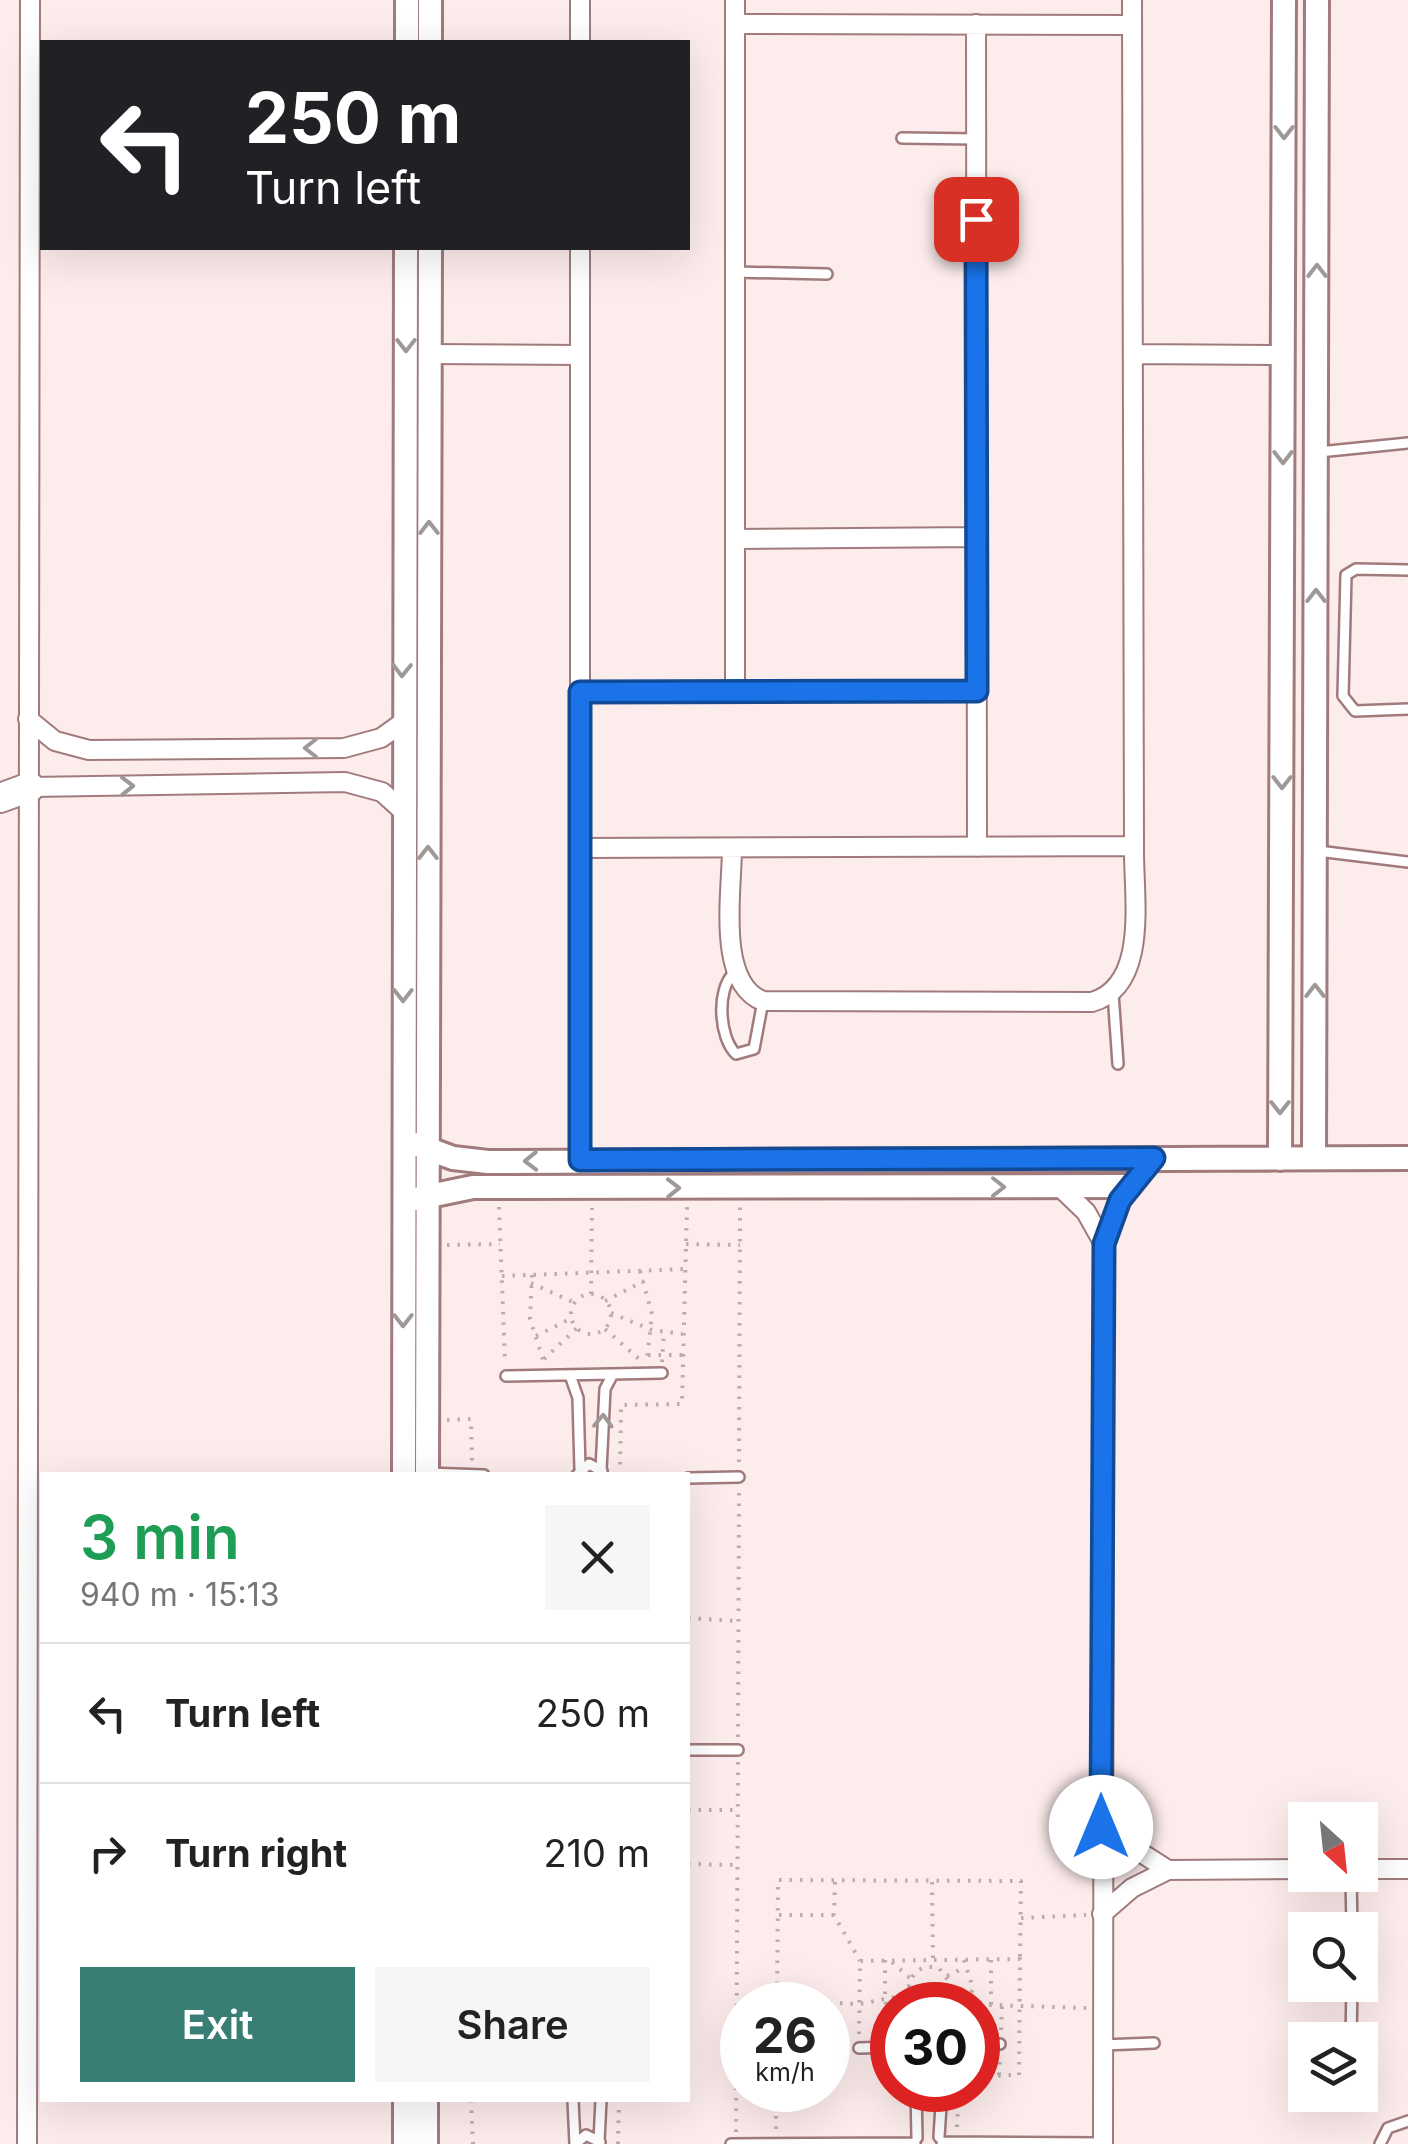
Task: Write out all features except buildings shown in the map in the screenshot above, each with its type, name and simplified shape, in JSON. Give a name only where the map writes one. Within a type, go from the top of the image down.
[{"type":"main road","points":[[0,798],[30,788]]},
{"type":"street","points":[[27,2144],[30,0]]},
{"type":"street","points":[[406,40],[407,0]]},
{"type":"street","points":[[430,0],[430,40]]},
{"type":"street","points":[[580,0],[580,40]]},
{"type":"street","points":[[734,0],[735,692]]},
{"type":"street","points":[[732,848],[734,973],[746,991],[763,1000],[1080,1003],[1113,993],[1123,982],[1132,956],[1134,846],[1132,0]]},
{"type":"street","points":[[1280,1158],[1284,0]]},
{"type":"street","points":[[1314,1158],[1317,0]]},
{"type":"street","points":[[734,24],[1132,25]]},
{"type":"street","points":[[976,24],[977,847]]},
{"type":"street","points":[[1284,90],[1317,90]]},
{"type":"street","points":[[406,250],[403,1204],[419,1472]]},
{"type":"street","points":[[419,1472],[428,1195],[430,250]]},
{"type":"street","points":[[580,250],[580,1160]]},
{"type":"street","points":[[430,354],[580,355]]},
{"type":"street","points":[[1134,354],[1284,355]]},
{"type":"street","points":[[735,539],[977,538]]},
{"type":"street","points":[[580,692],[977,691]]},
{"type":"street","points":[[28,719],[56,741],[89,750],[344,748],[381,738],[402,723]]},
{"type":"street","points":[[30,788],[345,782],[382,792],[402,810]]},
{"type":"street","points":[[580,848],[1134,846]]},
{"type":"street","points":[[404,1136],[428,1150],[476,1161],[1408,1158]]},
{"type":"street","points":[[1103,2143],[1104,1244],[1128,1186],[1154,1158]]},
{"type":"street","points":[[403,1204],[428,1195],[498,1187],[1128,1186]]},
{"type":"street","points":[[1060,1187],[1086,1212],[1104,1244]]},
{"type":"street","points":[[1101,1827],[1168,1870]]},
{"type":"street","points":[[1102,1914],[1132,1888],[1168,1870],[1288,1869]]},
{"type":"street","points":[[1378,1869],[1408,1869]]},
{"type":"street","points":[[405,2102],[405,2144]]},
{"type":"street","points":[[426,2102],[426,2144]]},
{"type":"lane","points":[[902,138],[976,139]]},
{"type":"lane","points":[[735,272],[827,274]]},
{"type":"lane","points":[[1316,452],[1408,443]]},
{"type":"lane","points":[[1408,570],[1350,570],[1345,581],[1343,696],[1349,708],[1408,709]]},
{"type":"lane","points":[[1316,640],[1344,640]]},
{"type":"lane","points":[[1315,850],[1408,862]]},
{"type":"lane","points":[[734,973],[722,994],[728,1043],[736,1054],[750,1054],[754,1049],[763,1000]]},
{"type":"lane","points":[[1113,993],[1118,1064]]},
{"type":"lane","points":[[506,1376],[662,1373]]},
{"type":"lane","points":[[602,1472],[604,1390],[613,1374]]},
{"type":"lane","points":[[570,1375],[578,1398],[579,1472],[594,1464],[602,1472]]},
{"type":"lane","points":[[690,1478],[739,1476]]},
{"type":"lane","points":[[690,1750],[738,1750]]},
{"type":"lane","points":[[1103,2045],[1154,2043]]},
{"type":"lane","points":[[859,2048],[870,2048]]},
{"type":"lane","points":[[573,2102],[575,2144]]},
{"type":"lane","points":[[575,2144],[586,2135],[600,2143],[601,2102]]},
{"type":"lane","points":[[916,2112],[916,2142]]},
{"type":"lane","points":[[941,2141],[942,2112]]},
{"type":"lane","points":[[1380,2144],[1388,2128],[1408,2121]]},
{"type":"lane","points":[[734,2144],[916,2142],[930,2132],[941,2141],[1103,2143]]},
{"type":"path","points":[[498,1187],[506,1376]]},
{"type":"path","points":[[734,2144],[740,1187]]},
{"type":"path","points":[[620,1472],[621,1405],[682,1404],[687,1188]]},
{"type":"path","points":[[591,1294],[592,1189]]},
{"type":"path","points":[[447,1263],[446,1244],[500,1244]]},
{"type":"path","points":[[686,1244],[740,1245]]},
{"type":"path","points":[[502,1276],[685,1269]]},
{"type":"path","points":[[605,1328],[645,1364],[652,1330],[640,1271]]},
{"type":"path","points":[[532,1275],[534,1337],[550,1375]]},
{"type":"path","points":[[605,1300],[644,1281]]},
{"type":"path","points":[[531,1283],[575,1303]]},
{"type":"path","points":[[591,1294],[605,1300],[611,1313],[652,1330],[684,1334]]},
{"type":"path","points":[[591,1294],[575,1303],[572,1318],[577,1328],[588,1334],[605,1328],[611,1313]]},
{"type":"path","points":[[534,1337],[572,1318]]},
{"type":"path","points":[[542,1360],[577,1328]]},
{"type":"path","points":[[648,1355],[683,1355]]},
{"type":"path","points":[[447,1420],[471,1419],[472,1472]]},
{"type":"path","points":[[690,1618],[738,1621]]},
{"type":"path","points":[[690,1810],[739,1810]]},
{"type":"path","points":[[690,1864],[737,1865]]},
{"type":"path","points":[[777,1982],[778,1880],[1021,1881],[1019,2074],[1000,2075]]},
{"type":"path","points":[[835,1880],[834,1914],[860,1961],[859,2048]]},
{"type":"path","points":[[932,1880],[933,1963],[948,1976],[948,1982]]},
{"type":"path","points":[[778,1915],[834,1914]]},
{"type":"path","points":[[1021,1918],[1102,1914]]},
{"type":"path","points":[[888,1960],[910,1979],[933,1963]]},
{"type":"path","points":[[886,1982],[888,1960]]},
{"type":"path","points":[[991,1960],[991,1982]]},
{"type":"path","points":[[860,1961],[1020,1960]]},
{"type":"path","points":[[948,1976],[966,1963]]},
{"type":"path","points":[[966,1963],[971,1982]]},
{"type":"path","points":[[850,2004],[870,2003]]},
{"type":"path","points":[[1000,2004],[1102,2010]]},
{"type":"path","points":[[471,2102],[472,2144]]},
{"type":"path","points":[[618,2144],[619,2102]]},
{"type":"path","points":[[776,2112],[776,2144]]},
{"type":"path","points":[[957,2142],[958,2112]]},
{"type":"route","points":[[976,219],[977,691],[580,692],[580,1160],[1154,1158],[1128,1186],[1113,1214],[1104,1244],[1101,1827]]}]
